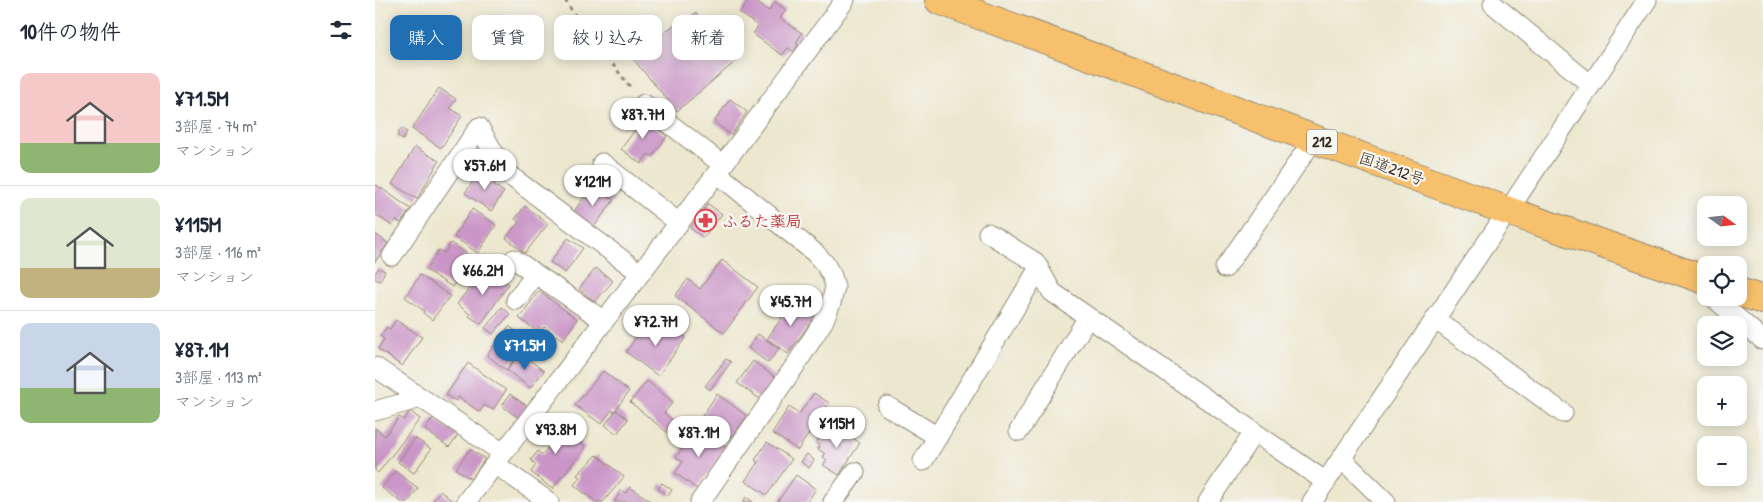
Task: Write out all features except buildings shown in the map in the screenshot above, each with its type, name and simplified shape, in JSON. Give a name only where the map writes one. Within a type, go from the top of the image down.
[{"type":"highway","name":"国道212号","points":[[939,0],[1697,281]]},
{"type":"highway","points":[[1747,295],[1763,300]]},
{"type":"street","points":[[466,502],[720,169],[845,0]]},
{"type":"street","points":[[1313,502],[1647,0]]},
{"type":"street","points":[[1493,4],[1591,85]]},
{"type":"street","points":[[644,104],[815,253],[825,264],[832,276],[835,287],[831,303],[818,330],[700,502]]},
{"type":"street","points":[[392,256],[479,128],[505,172],[640,273]]},
{"type":"street","points":[[1225,268],[1314,139]]},
{"type":"street","points":[[602,163],[679,223]]},
{"type":"street","points":[[988,233],[1035,262],[1052,292],[1326,482]]},
{"type":"street","points":[[514,259],[604,321]]},
{"type":"street","points":[[923,462],[1039,268]]},
{"type":"street","points":[[516,300],[535,274]]},
{"type":"street","points":[[1723,306],[1763,340]]},
{"type":"street","points":[[1019,431],[1088,317]]},
{"type":"street","points":[[1435,319],[1563,413]]},
{"type":"street","points":[[375,367],[421,398],[499,458],[549,502]]},
{"type":"street","points":[[375,411],[421,398]]},
{"type":"street","points":[[887,406],[938,437]]},
{"type":"street","points":[[1208,502],[1253,432]]},
{"type":"street","points":[[1342,459],[1386,502]]},
{"type":"street","points":[[833,502],[855,472]]},
{"type":"path","points":[[565,0],[580,23],[644,104]]},
{"type":"place","name":"ふるた薬局","points":[[706,221]]}]
